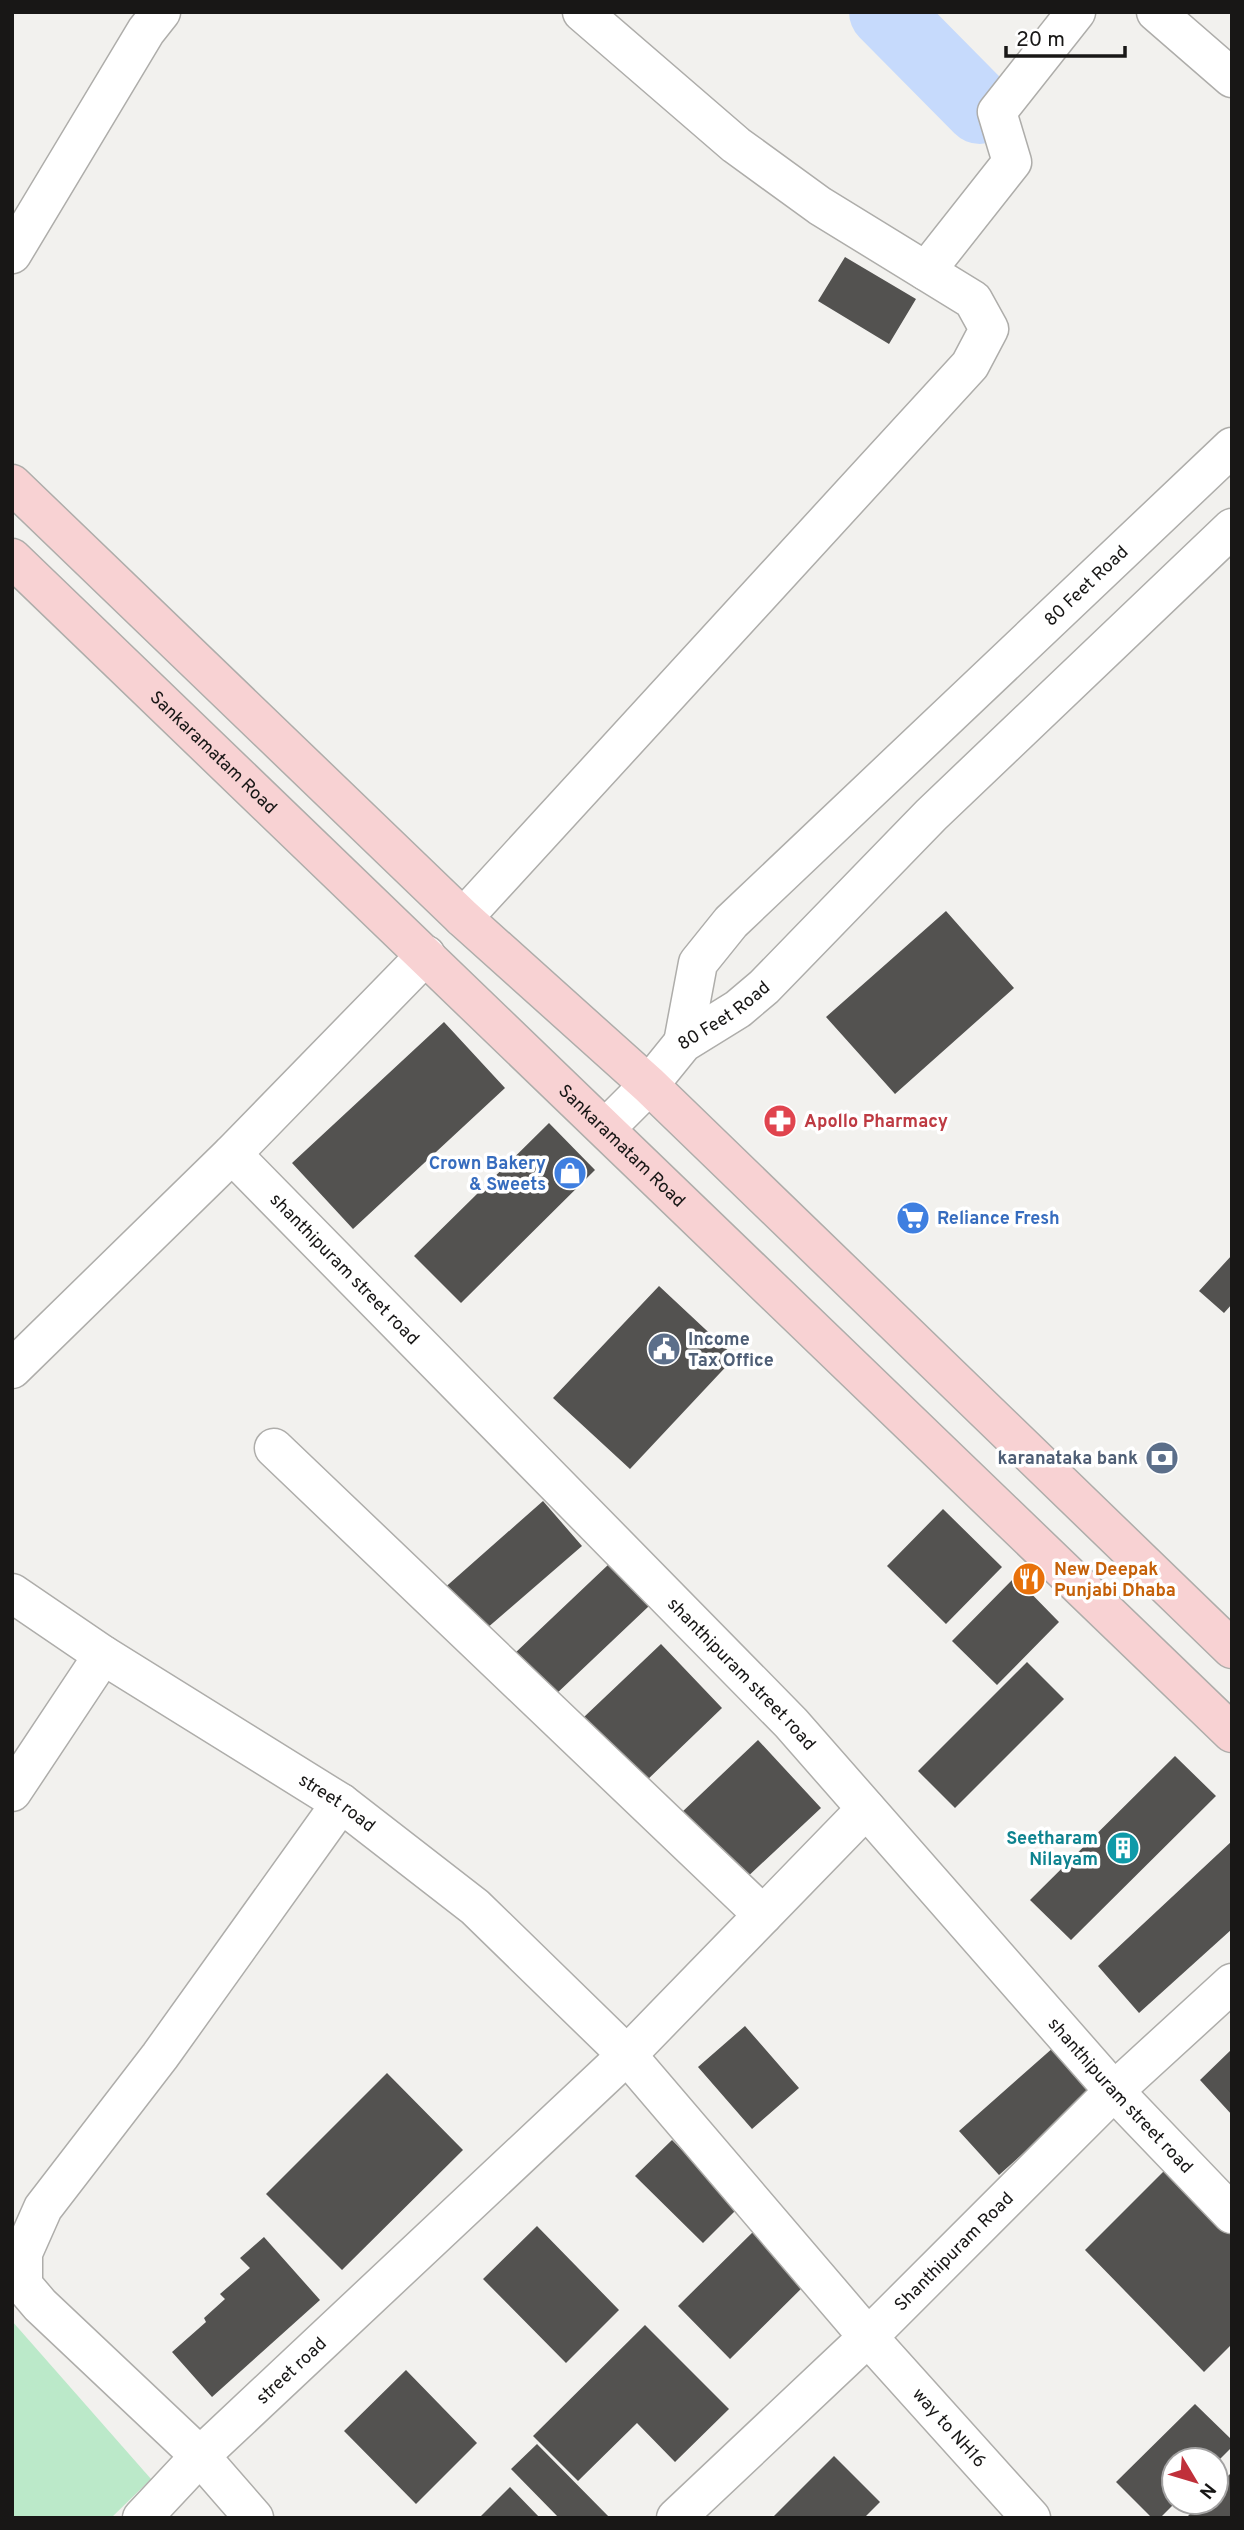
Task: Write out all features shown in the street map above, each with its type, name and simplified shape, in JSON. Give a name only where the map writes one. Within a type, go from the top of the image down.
[{"type":"main road","points":[[12,484],[463,918],[649,1085],[1232,1649]]},
{"type":"main road","name":"Sankaramatam Road","points":[[12,558],[1232,1733]]},
{"type":"street","points":[[463,918],[970,365],[989,329],[973,300],[820,206],[736,145],[582,12]]},
{"type":"street","points":[[926,271],[1012,162],[997,111],[1076,12]]},
{"type":"street","points":[[1156,12],[1232,78]]},
{"type":"street","points":[[12,254],[144,19]]},
{"type":"street","name":"80 Feet Road","points":[[683,1043],[698,963],[731,922],[1232,447]]},
{"type":"street","name":"80 Feet Road","points":[[683,1043],[738,1009],[764,986],[931,815],[1232,528]]},
{"type":"street","points":[[12,1369],[232,1154],[426,955]]},
{"type":"street","points":[[606,1128],[649,1085],[683,1043]]},
{"type":"street","name":"shanthipuram street road","points":[[232,1154],[782,1713],[1114,2091],[1232,2214]]},
{"type":"street","points":[[274,1448],[763,1915]]},
{"type":"street","name":"street road","points":[[12,1593],[103,1655],[341,1803],[475,1907],[627,2055],[868,2337]]},
{"type":"street","points":[[12,1792],[103,1655]]},
{"type":"street","points":[[254,2518],[200,2456],[40,2305],[23,2285],[23,2253],[43,2208],[160,2056],[341,1803]]},
{"type":"street","name":"street road","points":[[142,2518],[200,2456],[627,2055],[866,1810]]},
{"type":"street","name":"Shanthipuram Road","points":[[676,2518],[868,2337],[1114,2091],[1232,1983]]},
{"type":"street","name":"way to NH16","points":[[868,2337],[1031,2518]]},
{"type":"green space","points":[[12,2321],[151,2479],[111,2518],[12,2518]]},
{"type":"building","points":[[845,257],[916,299],[889,344],[818,301]]},
{"type":"building","points":[[946,911],[1014,988],[895,1094],[826,1017]]},
{"type":"building","points":[[444,1022],[505,1088],[353,1229],[292,1163]]},
{"type":"building","points":[[549,1123],[595,1170],[461,1303],[414,1256]]},
{"type":"building","points":[[1232,1255],[1232,1304],[1224,1313],[1199,1291]]},
{"type":"building","points":[[659,1286],[735,1357],[630,1469],[553,1398]]},
{"type":"building","points":[[543,1501],[582,1546],[479,1635],[441,1591]]},
{"type":"building","points":[[943,1509],[1002,1567],[946,1624],[887,1566]]},
{"type":"building","points":[[609,1564],[649,1606],[554,1696],[514,1654]]},
{"type":"building","points":[[1015,1577],[1059,1622],[997,1685],[952,1641]]},
{"type":"building","points":[[661,1644],[722,1708],[645,1782],[584,1717]]},
{"type":"building","points":[[1027,1662],[1064,1699],[955,1808],[918,1771]]},
{"type":"building","points":[[758,1740],[821,1808],[743,1881],[680,1814]]},
{"type":"building","name":"Seetharam Nilayam","points":[[1175,1756],[1216,1796],[1071,1940],[1030,1900]]},
{"type":"building","points":[[1232,1841],[1232,1929],[1139,2013],[1098,1966]]},
{"type":"building","points":[[745,2026],[799,2088],[752,2129],[698,2067]]},
{"type":"building","points":[[1054,2047],[1093,2091],[999,2175],[959,2131]]},
{"type":"building","points":[[1232,2049],[1232,2115],[1200,2080]]},
{"type":"building","points":[[387,2073],[463,2150],[342,2270],[266,2194]]},
{"type":"building","points":[[672,2140],[739,2207],[703,2243],[635,2176]]},
{"type":"building","points":[[1173,2162],[1232,2222],[1232,2344],[1204,2372],[1085,2250]]},
{"type":"building","points":[[537,2226],[619,2310],[566,2363],[483,2279]]},
{"type":"building","points":[[758,2227],[810,2280],[730,2359],[678,2306]]},
{"type":"building","points":[[264,2237],[320,2300],[212,2397],[172,2352],[206,2322],[204,2318],[225,2299],[220,2294],[250,2268],[240,2258]]},
{"type":"building","points":[[645,2325],[729,2409],[675,2462],[637,2423],[578,2481],[533,2436]]},
{"type":"building","points":[[406,2370],[477,2443],[416,2504],[344,2431]]},
{"type":"building","points":[[1195,2404],[1232,2440],[1230,2449],[1230,2446],[1160,2446],[1160,2518],[1152,2518],[1116,2482]]},
{"type":"building","points":[[537,2444],[610,2518],[559,2518],[511,2469]]},
{"type":"building","points":[[834,2456],[880,2502],[864,2518],[772,2518]]},
{"type":"building","points":[[1232,2472],[1232,2518],[1186,2518],[1230,2516]]},
{"type":"building","points":[[510,2487],[540,2518],[479,2518]]},
{"type":"waterway","points":[[885,12],[980,108]]},
{"type":"place","name":"Apollo Pharmacy","points":[[780,1121]]},
{"type":"place","name":"Crown Bakery & Sweets","points":[[570,1173]]},
{"type":"place","name":"Reliance Fresh","points":[[913,1218]]},
{"type":"place","name":"Income Tax Office","points":[[664,1349]]},
{"type":"place","name":"karanataka bank","points":[[1162,1458]]},
{"type":"place","name":"New Deepak Punjabi Dhaba","points":[[1029,1579]]},
{"type":"place","name":"Seetharam Nilayam","points":[[1123,1848]]}]
